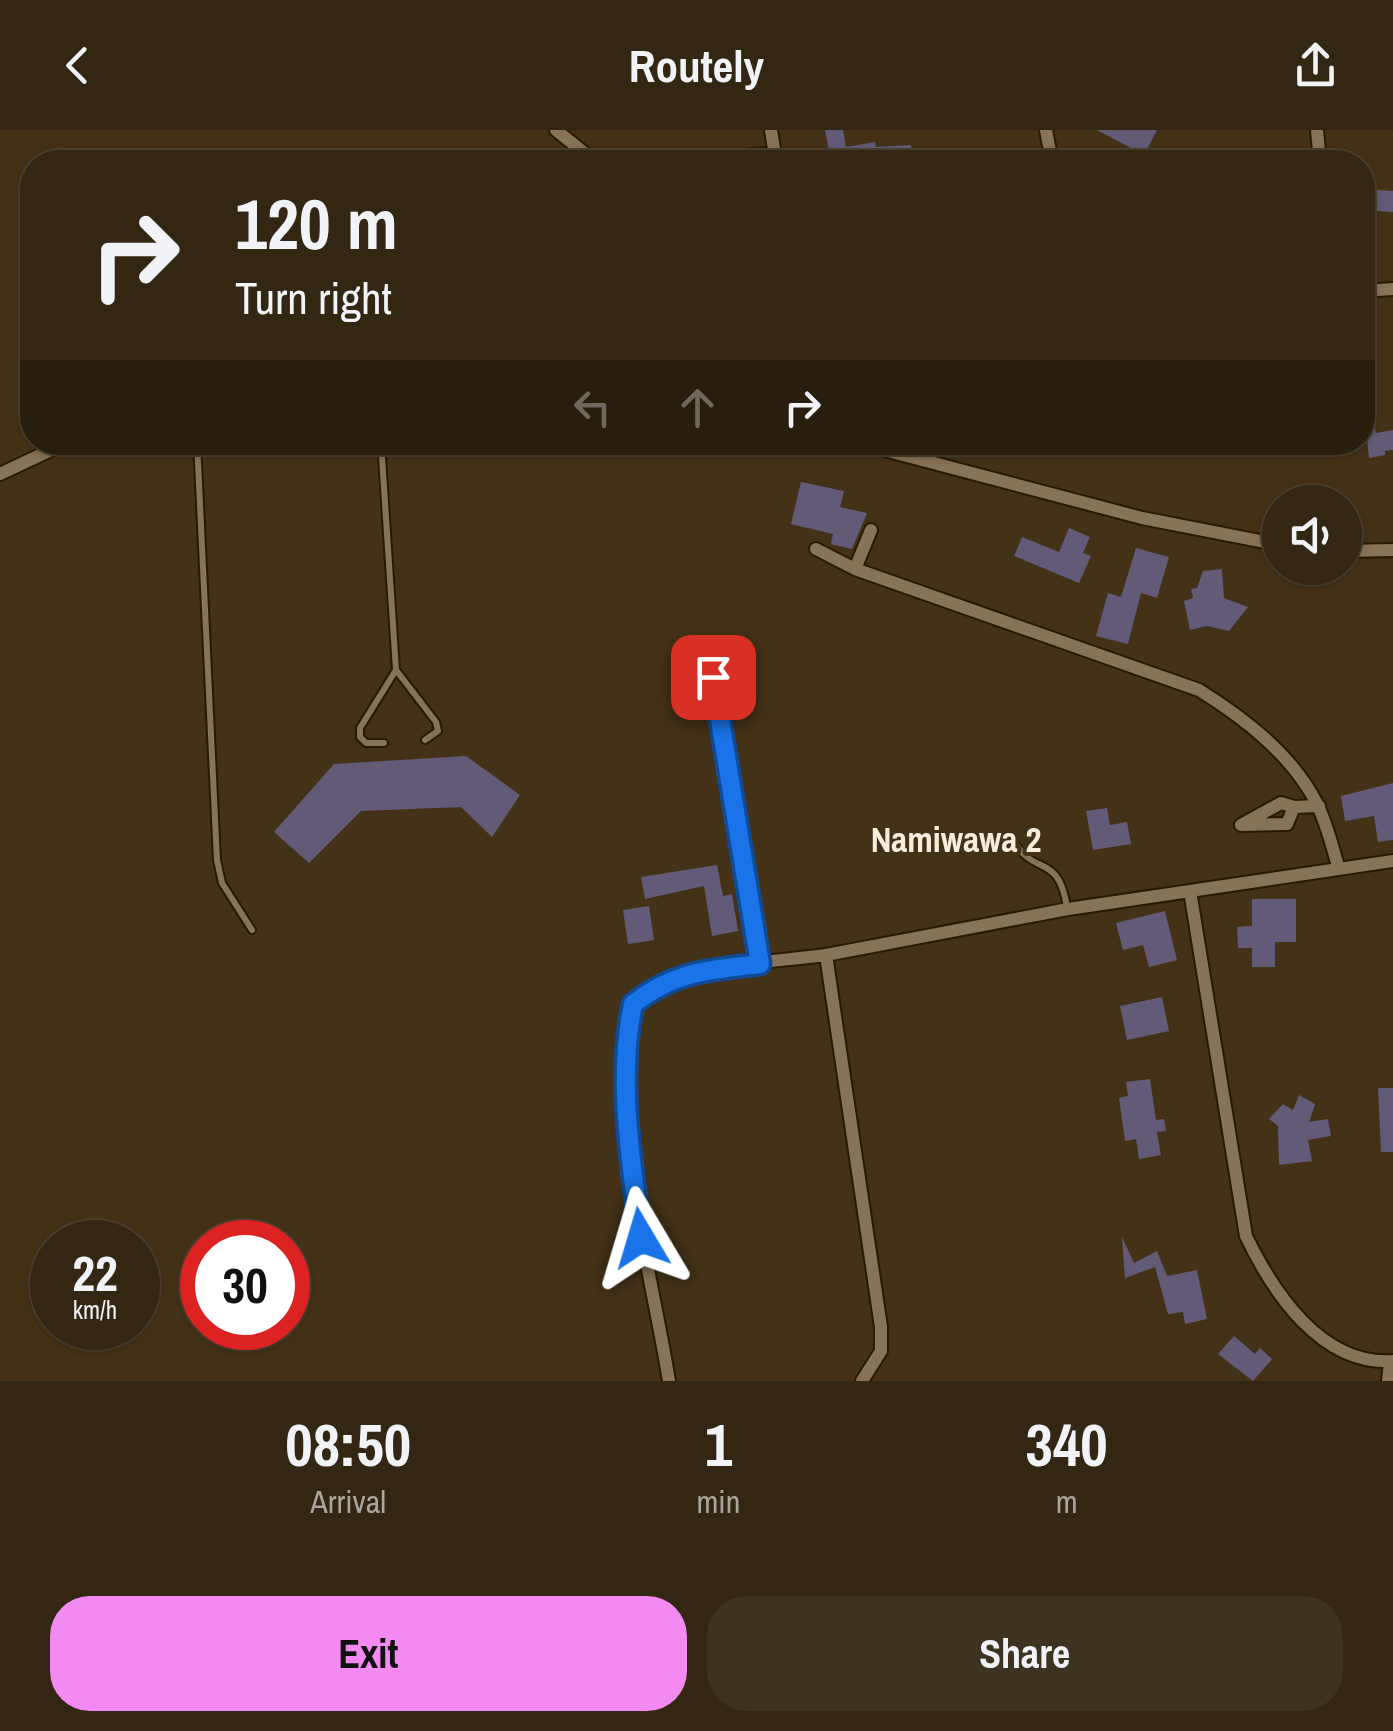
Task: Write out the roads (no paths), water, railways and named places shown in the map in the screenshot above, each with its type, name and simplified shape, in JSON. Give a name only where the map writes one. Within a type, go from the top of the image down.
[{"type":"street","points":[[556,130],[581,150]]},
{"type":"street","points":[[0,474],[40,455]]},
{"type":"street","points":[[903,455],[1142,518],[1262,542]]},
{"type":"street","points":[[855,569],[872,530]]},
{"type":"street","points":[[816,548],[855,569],[1199,690],[1244,718],[1304,781],[1318,806],[1339,869]]},
{"type":"street","points":[[1362,551],[1393,550]]},
{"type":"street","points":[[713,677],[760,964]]},
{"type":"street","points":[[1294,807],[1318,806]]},
{"type":"street","points":[[669,1381],[645,1268],[630,1148],[626,1034],[633,1004],[656,986],[683,974],[826,955],[1068,910],[1393,860]]},
{"type":"street","points":[[1190,892],[1246,1236],[1267,1281],[1306,1325],[1362,1358],[1391,1362],[1388,1381]]},
{"type":"street","points":[[826,955],[880,1327],[881,1351],[862,1381]]},
{"type":"lane","points":[[198,455],[216,860],[222,883],[252,930]]},
{"type":"lane","points":[[382,455],[396,670],[436,722],[438,731],[425,740]]},
{"type":"lane","points":[[384,743],[366,743],[360,737],[360,728],[396,670]]},
{"type":"lane","points":[[1013,838],[1026,858],[1055,872],[1063,882],[1068,910]]},
{"type":"district","name":"Namiwawa 2","points":[[956,839]]}]
